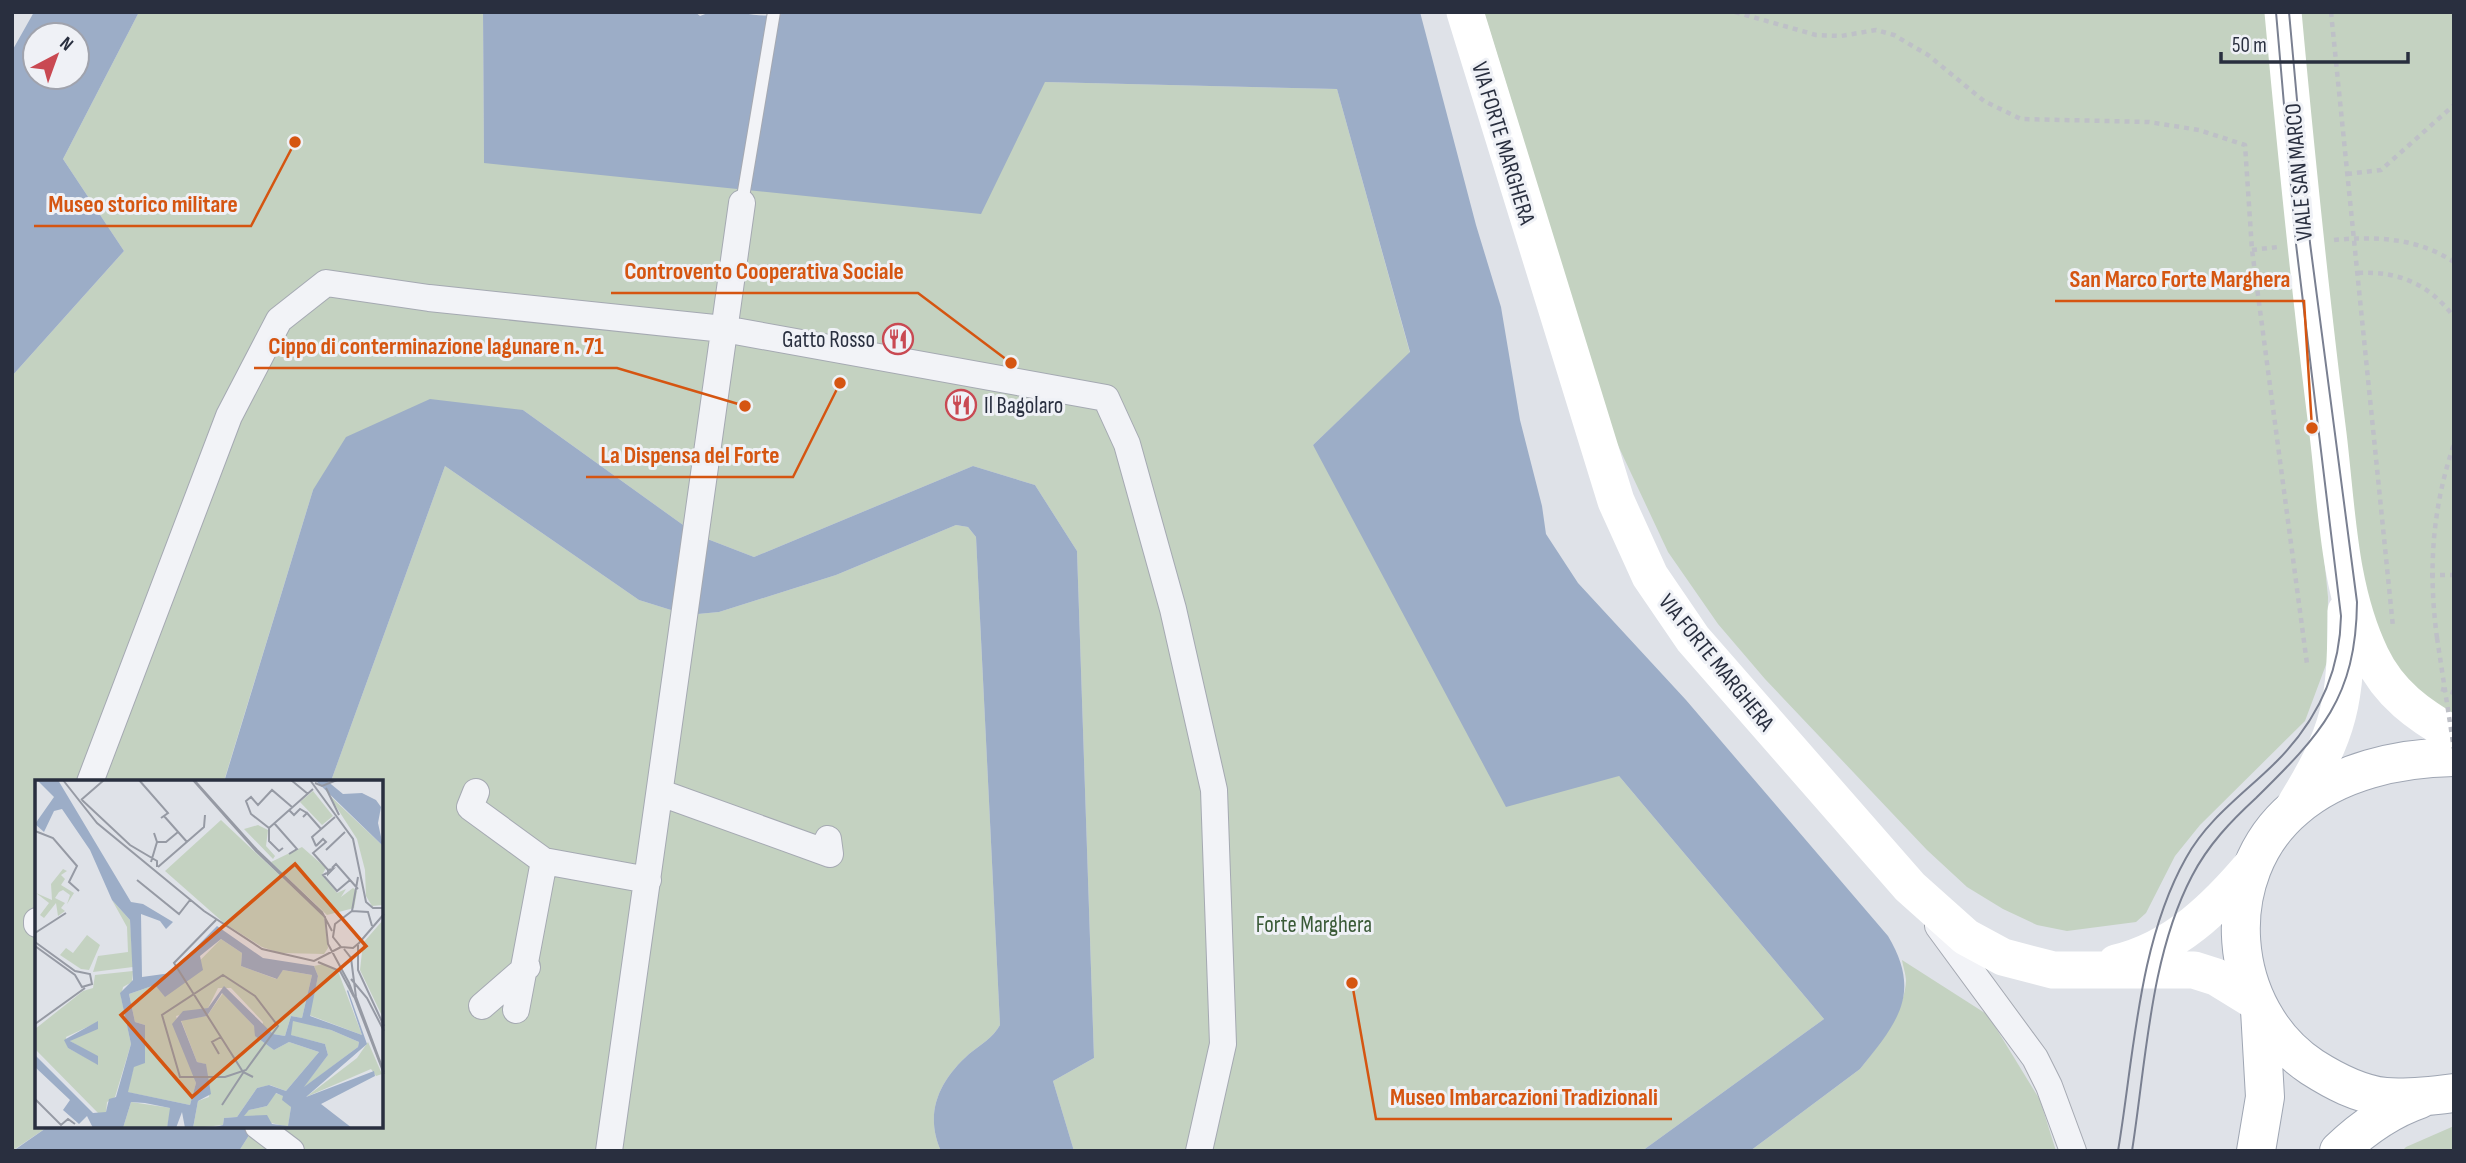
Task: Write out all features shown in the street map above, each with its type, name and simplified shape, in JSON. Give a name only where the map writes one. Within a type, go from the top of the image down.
[{"type":"main road","points":[[2441,1095],[2384,1097],[2343,1086],[2301,1059],[2280,1038],[2258,1005],[2243,964],[2240,928],[2242,906],[2254,863],[2292,810],[2339,779],[2366,769],[2434,757],[2454,757]]},
{"type":"main road","points":[[2256,1151],[2265,1097],[2258,1005]]},
{"type":"main road","points":[[2339,1151],[2371,1123],[2392,1110],[2441,1095]]},
{"type":"street","name":"VIA FORTE MARGHERA","points":[[1465,12],[1616,501],[1650,576],[1670,609],[1730,685],[1910,887],[1944,920],[1981,947],[2041,968],[2081,971],[2194,970],[2216,977],[2258,1005]]},
{"type":"street","name":"VIALE SAN MARCO","points":[[2283,12],[2304,244],[2346,582],[2345,684],[2341,712],[2323,758],[2292,810]]},
{"type":"street","points":[[609,1151],[687,615],[742,203]]},
{"type":"street","points":[[91,780],[229,415],[279,320],[326,284],[724,329],[1106,398],[1127,444],[1173,609],[1214,790],[1223,1044],[1199,1151]]},
{"type":"street","name":"VIALE SAN MARCO","points":[[2346,582],[2365,643],[2385,681],[2410,706],[2454,735]]},
{"type":"street","points":[[476,792],[470,807],[544,861],[648,880]]},
{"type":"street","points":[[661,793],[830,854],[828,839]]},
{"type":"street","points":[[516,1010],[527,967],[544,861]]},
{"type":"street","name":"VIA FORTE MARGHERA","points":[[2081,971],[2137,956],[2195,924],[2226,895],[2254,863]]},
{"type":"street","points":[[1910,887],[2035,1058],[2049,1086],[2073,1151]]},
{"type":"street","points":[[482,1006],[527,967]]},
{"type":"street","points":[[264,1130],[291,1151]]},
{"type":"lane","points":[[742,203],[774,12]]},
{"type":"path","points":[[1735,12],[1816,35],[1840,36],[1876,30],[1894,35],[1928,55],[1984,101],[2021,119],[2149,122],[2199,130],[2245,145],[2252,250],[2306,664]]},
{"type":"path","points":[[2331,12],[2394,635]]},
{"type":"path","points":[[2347,174],[2381,170],[2454,105]]},
{"type":"path","points":[[2354,238],[2420,244],[2454,262]]},
{"type":"path","points":[[2358,272],[2391,273],[2408,280],[2443,303],[2454,317]]},
{"type":"path","points":[[2454,444],[2436,503],[2430,575],[2454,749]]},
{"type":"path","points":[[2430,575],[2454,575]]},
{"type":"green space","name":"Forte Marghera","points":[[139,12],[483,12],[484,163],[1045,82],[1337,89],[1410,353],[1313,445],[1619,776],[1824,1019],[1642,1151],[1074,1151],[1053,1081],[1094,1058],[1077,551],[1035,485],[973,466],[754,557],[697,535],[523,410],[313,490],[224,780],[35,780],[35,1128],[46,1128],[12,1151],[12,376],[124,251],[63,159]]},
{"type":"green space","points":[[1484,12],[2270,12],[2328,597],[2327,662],[2305,721],[2200,825],[2175,856],[2146,913],[2136,922],[2067,931],[2037,925],[2003,909],[1967,887],[1927,850],[1765,679],[1718,624],[1668,552],[1615,439]]},
{"type":"green space","points":[[2295,12],[2454,12],[2454,716],[2423,703],[2365,623]]},
{"type":"green space","points":[[445,466],[639,600],[687,615],[719,612],[836,575],[956,525],[968,527],[976,537],[1000,1025],[990,1038],[958,1064],[942,1087],[934,1111],[936,1137],[941,1151],[239,1151],[252,1128],[383,1128],[383,780],[331,780]]},
{"type":"green space","points":[[1902,960],[1988,1015],[2040,1100],[2056,1151],[1750,1151],[1860,1069],[1882,1040],[1901,1004],[1906,981]]},
{"type":"green space","points":[[2454,1126],[2454,1151],[2402,1151],[2406,1147]]},
{"type":"water","points":[[34,12],[139,12],[63,159],[124,251],[12,376],[12,51],[21,35],[21,91],[91,91],[91,21],[29,21]]},
{"type":"water","points":[[483,12],[695,12],[700,16],[721,12],[767,16],[788,12],[1420,12],[1476,225],[1501,307],[1520,420],[1542,506],[1546,534],[1578,583],[1686,700],[1888,936],[1898,956],[1904,991],[1895,1021],[1885,1036],[1860,1069],[1750,1151],[1642,1151],[1824,1019],[1619,776],[1506,807],[1313,445],[1410,352],[1337,89],[1045,82],[981,214],[484,163]]},
{"type":"water","points":[[430,399],[523,410],[697,535],[754,557],[973,466],[1035,485],[1077,551],[1094,1058],[1053,1081],[1074,1151],[941,1151],[936,1137],[934,1111],[942,1087],[958,1064],[990,1038],[1000,1025],[976,537],[968,527],[956,525],[836,575],[719,612],[687,615],[639,600],[445,466],[331,780],[225,780],[313,490],[346,437]]},
{"type":"water","points":[[46,1128],[253,1129],[239,1151],[13,1151]]},
{"type":"tram line","points":[[2118,1151],[2140,1001],[2157,926],[2170,891],[2186,858],[2205,830],[2276,762],[2303,730],[2324,695],[2340,637],[2341,616],[2296,244],[2276,12]]},
{"type":"tram line","points":[[2132,1151],[2158,975],[2178,907],[2198,865],[2213,844],[2299,754],[2330,712],[2342,689],[2355,635],[2357,602],[2310,243],[2289,12]]},
{"type":"place","name":"Museo storico militare","points":[[295,142]]},
{"type":"place","name":"Gatto Rosso","points":[[898,339]]},
{"type":"place","name":"Controvento Cooperativa Sociale","points":[[1011,363]]},
{"type":"place","name":"La Dispensa del Forte","points":[[840,383]]},
{"type":"place","name":"Il Bagolaro","points":[[961,405]]},
{"type":"place","name":"Cippo di conterminazione lagunare n. 71","points":[[745,406]]},
{"type":"place","name":"San Marco Forte Marghera","points":[[2312,428]]},
{"type":"place","name":"Museo Imbarcazioni Tradizionali","points":[[1352,983]]}]
